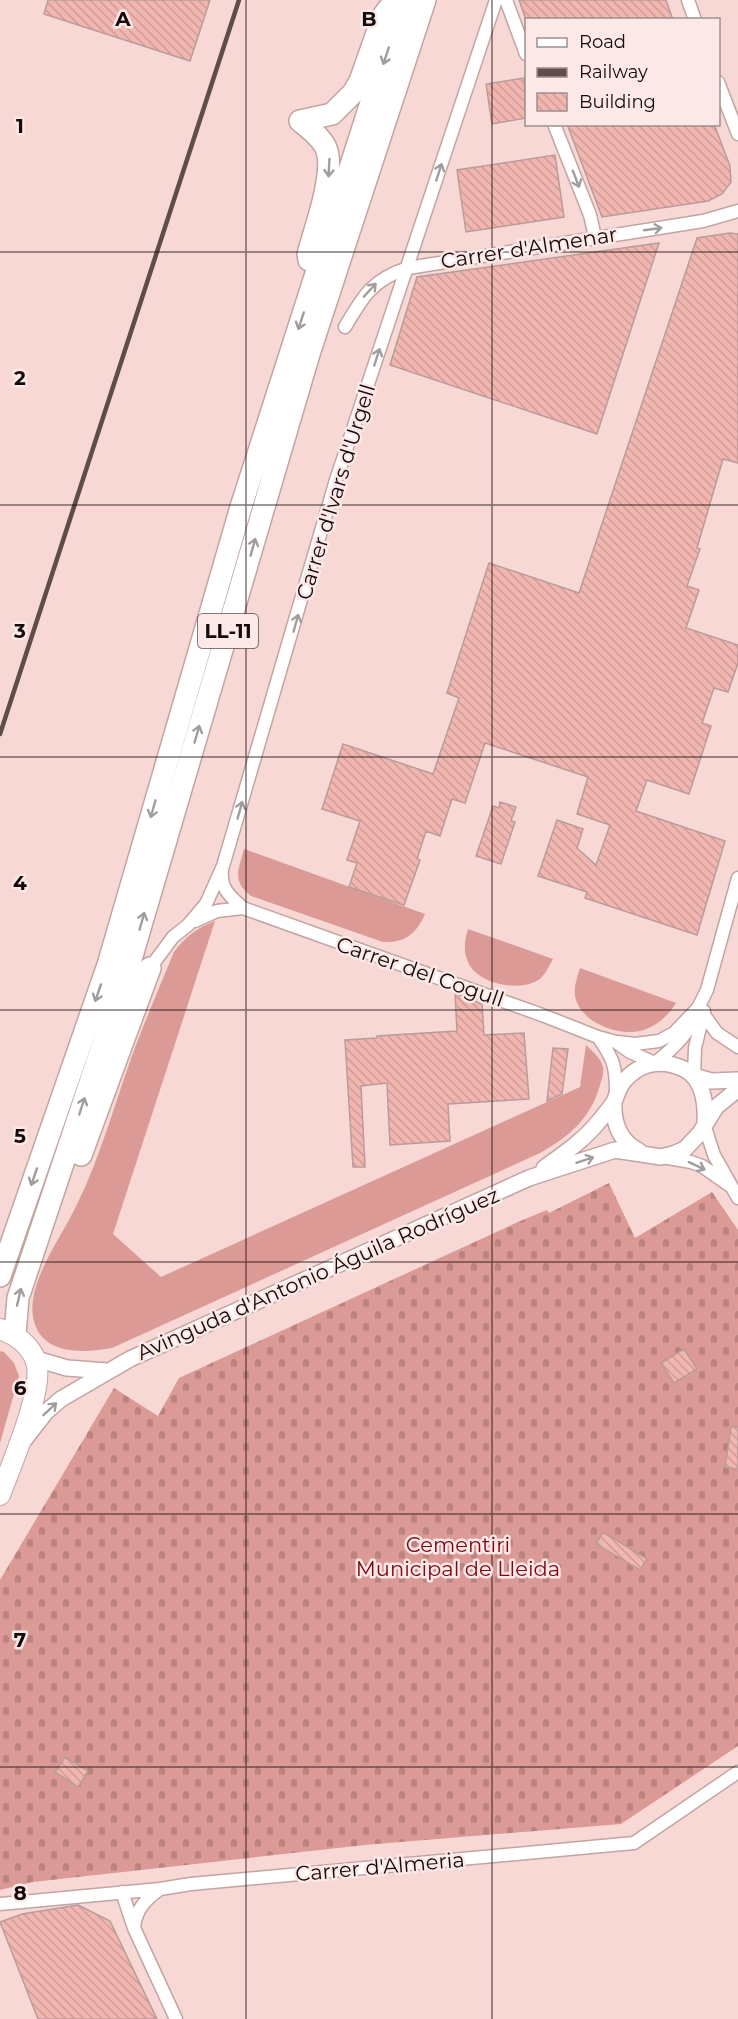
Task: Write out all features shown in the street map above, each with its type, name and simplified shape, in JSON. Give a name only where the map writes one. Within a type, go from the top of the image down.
[{"type":"highway","points":[[312,285],[308,254],[330,171],[329,158],[321,140],[300,121],[332,114],[353,93],[360,81],[383,16],[395,0]]},
{"type":"highway","name":"LL-11","points":[[0,1276],[108,965],[241,507],[404,0]]},
{"type":"highway","name":"LL-11","points":[[8,1331],[129,966],[309,354],[425,0]]},
{"type":"highway","points":[[31,1261],[78,1162],[150,968]]},
{"type":"main road","name":"LL-11","points":[[8,1331],[36,1359]]},
{"type":"main road","points":[[0,1496],[32,1406],[37,1381],[36,1359]]},
{"type":"street","name":"Carrer d'Ivars d'Urgell","points":[[150,968],[172,937],[188,925],[206,904],[223,866],[336,480],[496,0]]},
{"type":"street","points":[[506,0],[525,51]]},
{"type":"street","points":[[688,0],[694,18]]},
{"type":"street","points":[[720,87],[738,134]]},
{"type":"street","points":[[555,126],[590,215],[595,237]]},
{"type":"street","name":"Carrer d'Almenar","points":[[345,327],[366,292],[378,281],[408,268],[703,221],[738,211]]},
{"type":"street","points":[[223,866],[221,880],[224,887],[243,908]]},
{"type":"street","points":[[738,878],[702,1007],[695,1048],[694,1076],[699,1083],[704,1100],[705,1124],[714,1155],[738,1198]]},
{"type":"street","points":[[188,925],[217,911],[243,908]]},
{"type":"street","name":"Carrer del Cogull","points":[[243,908],[616,1042],[630,1052],[655,1063]]},
{"type":"street","points":[[616,1042],[635,1044],[659,1041],[674,1033],[702,1007]]},
{"type":"street","points":[[702,1007],[717,1033],[738,1047]]},
{"type":"street","points":[[655,1063],[685,1036],[702,1007]]},
{"type":"street","points":[[598,1037],[616,1070],[613,1115],[616,1128],[623,1139],[632,1148],[644,1154],[702,1166],[729,1185]]},
{"type":"street","points":[[655,1063],[664,1063],[711,1081],[738,1080]]},
{"type":"street","name":"Avinguda d'Antonio Águila Rodríguez","points":[[529,1178],[578,1144],[600,1121],[622,1082],[643,1066],[655,1063]]},
{"type":"street","points":[[661,1157],[685,1149],[700,1133],[716,1107],[738,1089]]},
{"type":"street","name":"Avinguda d'Antonio Águila Rodríguez","points":[[15,1455],[32,1428],[46,1412],[70,1393],[107,1371],[186,1333],[529,1178],[615,1150],[644,1154]]},
{"type":"street","name":"Avinguda d'Antonio Águila Rodríguez","points":[[36,1359],[67,1368],[107,1371]]},
{"type":"street","name":"Carrer d'Almeria","points":[[0,1904],[634,1843],[738,1772]]},
{"type":"street","points":[[134,1928],[135,1917],[140,1908],[160,1889]]},
{"type":"street","points":[[122,1892],[134,1928],[176,2019]]},
{"type":"green space","points":[[244,849],[425,914],[418,927],[409,936],[398,941],[383,942],[251,896],[241,885],[238,874]]},
{"type":"green space","points":[[215,921],[113,1234],[161,1277],[580,1087],[586,1045],[598,1057],[603,1067],[603,1076],[596,1097],[578,1125],[540,1153],[112,1348],[76,1351],[53,1345],[37,1330],[33,1317],[32,1305],[38,1280],[89,1178],[136,1045],[174,952],[192,933]]},
{"type":"green space","points":[[468,929],[553,959],[542,977],[532,983],[513,986],[493,982],[483,978],[470,966],[465,948]]},
{"type":"green space","points":[[580,968],[676,1003],[661,1020],[646,1029],[631,1032],[610,1029],[591,1020],[578,1005],[575,989]]},
{"type":"green space","name":"Cementiri Municipal de Lleida","points":[[609,1183],[635,1238],[712,1192],[738,1230],[738,1746],[621,1824],[365,1845],[33,1882],[0,1890],[0,1580],[114,1388],[158,1416],[179,1378],[518,1222],[547,1210],[549,1213]]},
{"type":"green space","points":[[0,1351],[4,1352],[14,1363],[19,1376],[0,1443]]},
{"type":"building","points":[[48,0],[210,0],[190,61],[44,14]]},
{"type":"building","points":[[519,0],[666,0],[672,18],[525,18]]},
{"type":"building","points":[[524,78],[525,118],[492,124],[486,84]]},
{"type":"building","points":[[568,126],[715,126],[730,166],[731,182],[722,194],[708,201],[602,217]]},
{"type":"building","points":[[555,155],[564,217],[466,232],[457,170]]},
{"type":"building","points":[[738,234],[738,463],[723,459],[697,548],[700,549],[687,586],[699,590],[686,628],[738,645],[738,663],[728,692],[714,688],[702,723],[711,726],[689,794],[647,780],[636,811],[725,841],[697,935],[585,898],[587,892],[538,876],[557,820],[583,829],[577,848],[596,865],[610,825],[577,814],[588,777],[485,743],[465,803],[452,799],[440,836],[426,831],[417,859],[420,860],[404,905],[349,887],[357,863],[347,860],[360,821],[322,809],[343,744],[433,774],[459,698],[447,693],[489,563],[579,593],[697,238]]},
{"type":"building","points":[[659,243],[597,434],[390,365],[417,277]]},
{"type":"building","points":[[500,802],[516,807],[511,821],[515,822],[501,864],[476,856],[493,806],[499,808]]},
{"type":"building","points":[[455,993],[482,1004],[484,1035],[524,1033],[529,1099],[448,1104],[450,1141],[390,1145],[387,1083],[361,1086],[365,1167],[353,1167],[345,1040],[457,1031]]},
{"type":"building","points":[[553,1048],[568,1049],[562,1094],[547,1101]]},
{"type":"building","points":[[684,1349],[697,1369],[674,1383],[661,1363]]},
{"type":"building","points":[[731,1427],[738,1427],[738,1469],[725,1467]]},
{"type":"building","points":[[603,1532],[647,1559],[640,1570],[596,1544]]},
{"type":"building","points":[[65,1757],[88,1771],[78,1787],[55,1772]]},
{"type":"building","points":[[78,1905],[110,1921],[157,2019],[38,2019],[0,1922],[22,1914]]},
{"type":"railway","points":[[0,734],[239,0]]}]
